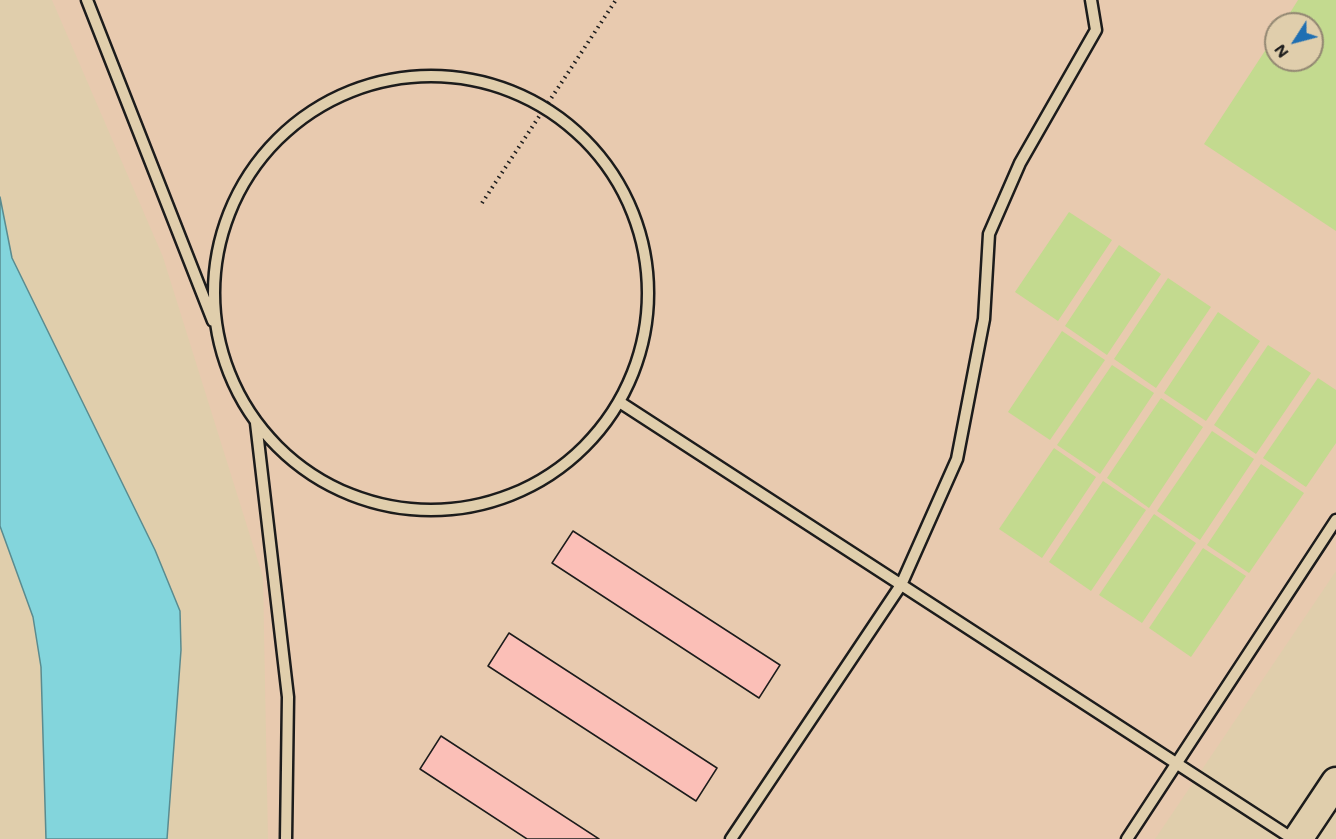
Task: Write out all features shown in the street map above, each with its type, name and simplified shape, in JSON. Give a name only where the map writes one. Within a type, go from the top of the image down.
[{"type":"main road","points":[[1298,839],[1336,782]]},
{"type":"lane","points":[[87,0],[215,325],[229,376],[256,423],[308,473],[335,487],[373,504],[444,512],[514,496],[575,459],[621,403],[646,341],[649,273],[632,208],[597,151],[546,107],[480,80],[410,75],[341,93],[283,132],[239,188],[216,255],[215,325]]},
{"type":"lane","points":[[731,839],[901,585],[957,459],[984,319],[989,234],[1020,163],[1096,30],[1091,0]]},
{"type":"lane","points":[[621,403],[1293,839]]},
{"type":"lane","points":[[256,423],[288,697],[286,839]]},
{"type":"lane","points":[[1127,839],[1336,520]]},
{"type":"path","points":[[482,203],[616,0]]},
{"type":"shaded area","points":[[52,0],[1336,0],[1336,571],[1155,839],[268,839],[263,577],[163,257]]},
{"type":"green space","points":[[1298,0],[1336,0],[1336,231],[1204,144],[1264,52],[1264,72],[1324,72],[1324,12],[1290,12]]},
{"type":"green space","points":[[1069,212],[1112,240],[1058,321],[1015,292]]},
{"type":"green space","points":[[1119,245],[1161,274],[1107,355],[1065,326]]},
{"type":"green space","points":[[1168,278],[1211,307],[1156,388],[1114,359]]},
{"type":"green space","points":[[1218,312],[1260,341],[1206,421],[1164,393]]},
{"type":"green space","points":[[1062,331],[1105,360],[1050,440],[1008,412]]},
{"type":"green space","points":[[1268,345],[1311,373],[1256,454],[1214,425]]},
{"type":"green space","points":[[1112,365],[1154,393],[1100,474],[1057,445]]},
{"type":"green space","points":[[1318,378],[1336,390],[1336,443],[1306,487],[1263,458]]},
{"type":"green space","points":[[1161,398],[1203,427],[1149,508],[1107,478]]},
{"type":"green space","points":[[1212,431],[1254,459],[1200,540],[1157,511]]},
{"type":"green space","points":[[1054,448],[1096,477],[1042,558],[999,529]]},
{"type":"green space","points":[[1261,464],[1304,493],[1249,573],[1207,545]]},
{"type":"green space","points":[[1103,481],[1146,510],[1091,591],[1049,562]]},
{"type":"green space","points":[[1154,514],[1196,543],[1142,623],[1099,595]]},
{"type":"green space","points":[[1203,548],[1246,576],[1191,657],[1149,628]]},
{"type":"water","points":[[0,197],[12,258],[155,550],[180,611],[181,650],[167,839],[46,839],[41,667],[33,617],[0,526]]},
{"type":"building","points":[[573,531],[780,665],[759,698],[552,563]]},
{"type":"building","points":[[509,633],[717,768],[696,801],[488,666]]},
{"type":"building","points":[[441,736],[599,839],[527,839],[420,769]]}]
